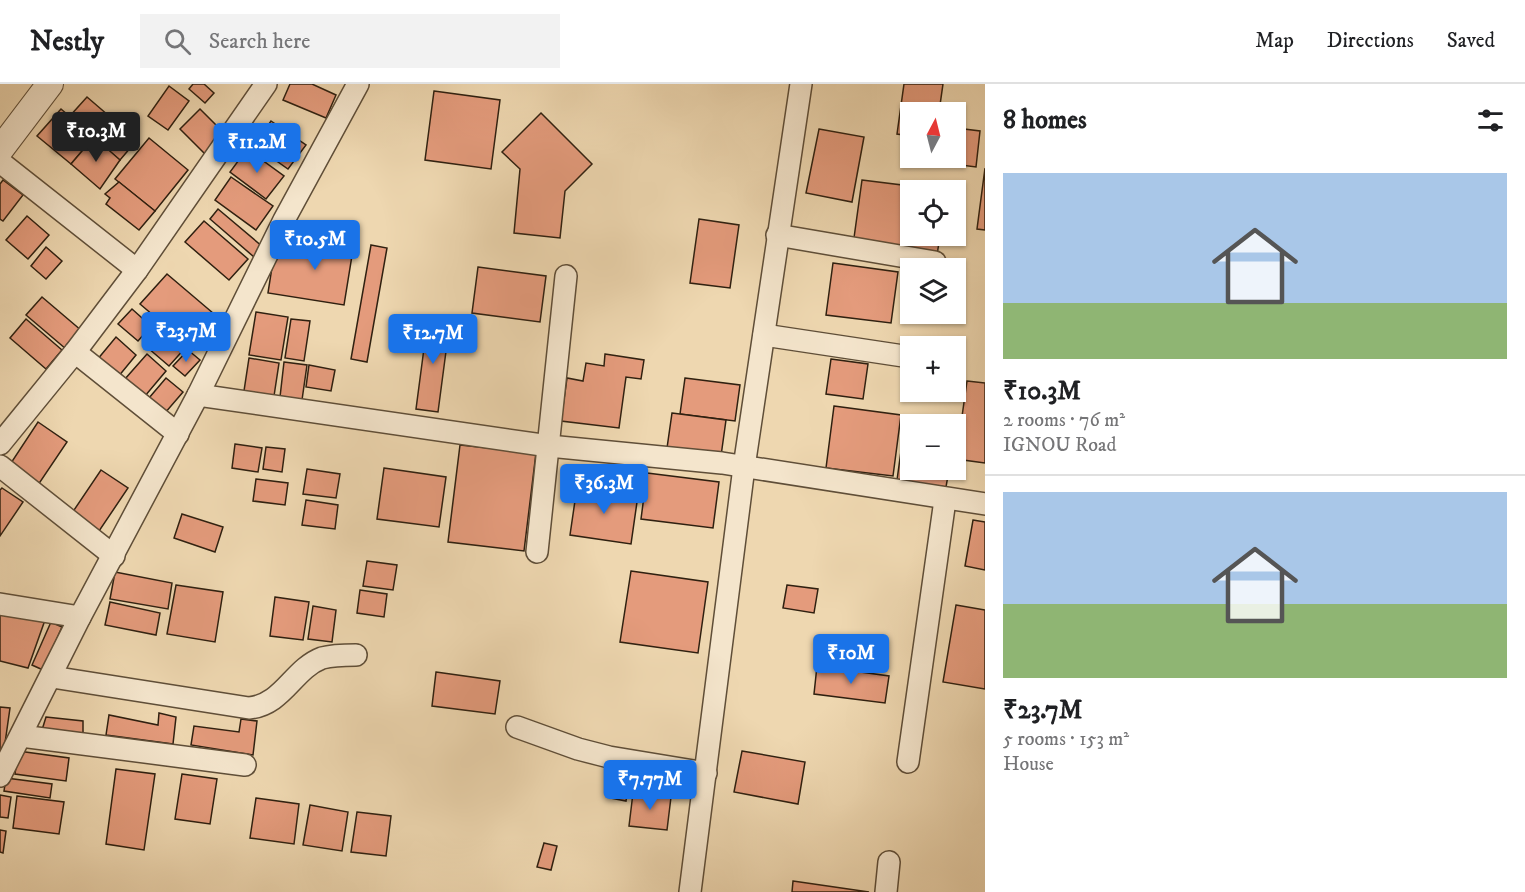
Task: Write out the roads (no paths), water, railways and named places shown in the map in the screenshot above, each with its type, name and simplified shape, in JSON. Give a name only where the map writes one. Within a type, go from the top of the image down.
[{"type":"street","points":[[0,150],[50,84]]},
{"type":"street","points":[[0,444],[75,352],[137,270],[266,84]]},
{"type":"street","points":[[0,777],[80,617],[198,395],[284,220],[358,84]]},
{"type":"street","points":[[690,892],[744,467],[801,84]]},
{"type":"street","points":[[0,162],[137,270]]},
{"type":"street","points":[[777,235],[912,258]]},
{"type":"street","points":[[537,552],[566,276]]},
{"type":"street","points":[[764,334],[900,355]]},
{"type":"street","points":[[75,352],[178,434]]},
{"type":"street","points":[[198,395],[549,446],[744,467],[945,500],[985,504]]},
{"type":"street","points":[[0,466],[114,556]]},
{"type":"street","points":[[908,762],[945,500]]},
{"type":"street","points":[[0,604],[80,617]]},
{"type":"street","points":[[52,677],[249,708],[270,704],[310,665],[321,659],[356,655]]},
{"type":"street","points":[[517,727],[578,749],[706,773]]},
{"type":"street","points":[[21,736],[245,765]]},
{"type":"street","points":[[886,892],[889,862]]}]
